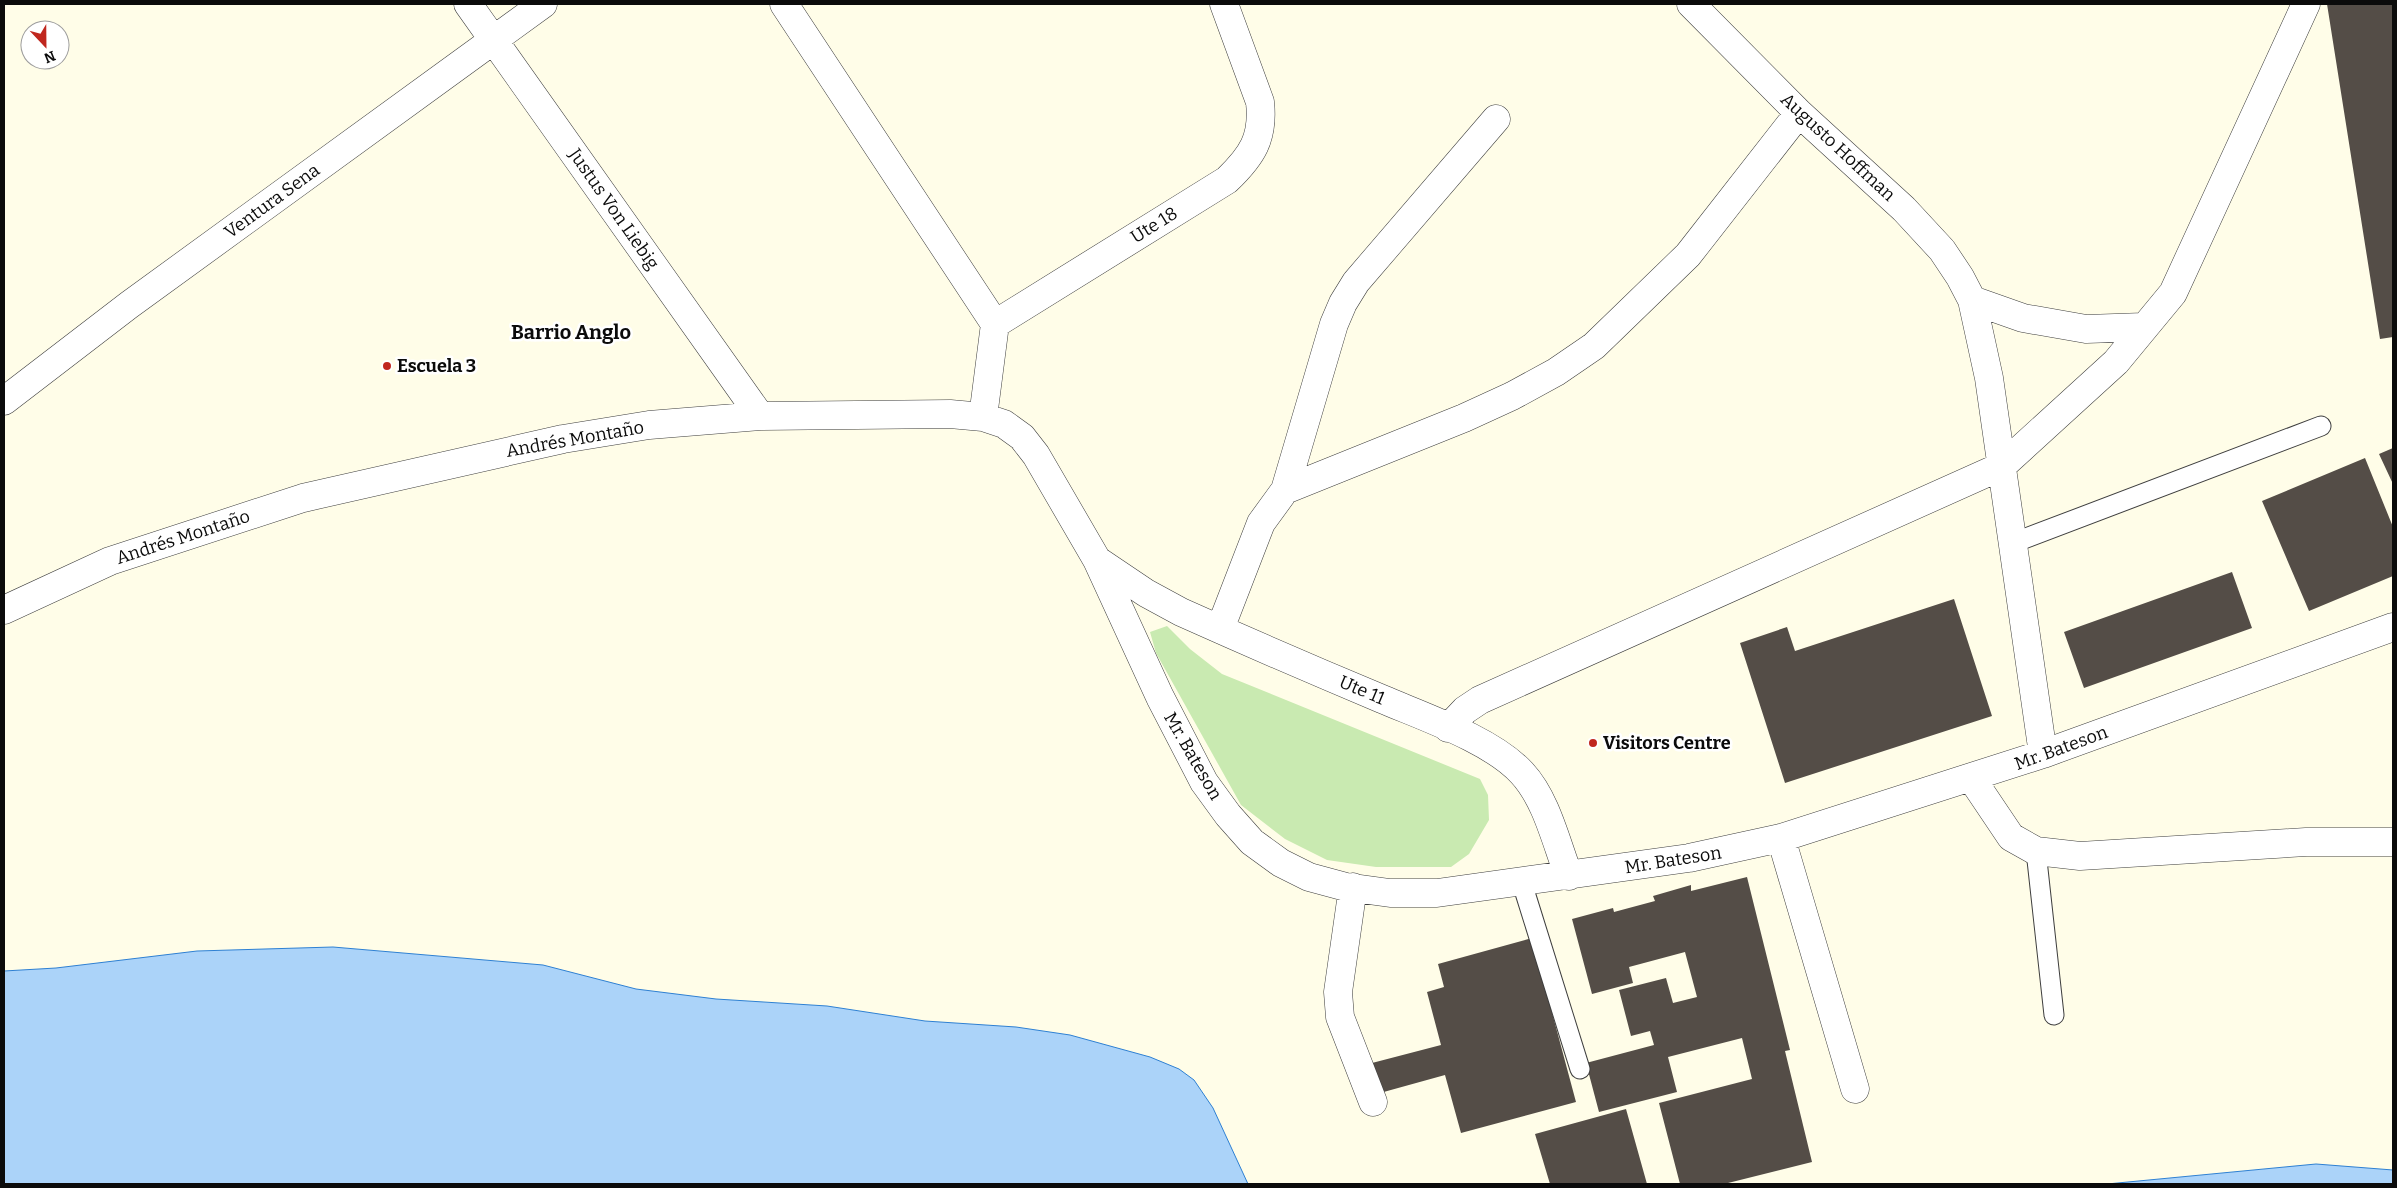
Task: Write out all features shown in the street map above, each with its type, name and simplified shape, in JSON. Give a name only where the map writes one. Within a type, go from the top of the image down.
[{"type":"street","name":"Justus Von Liebig","points":[[468,4],[760,416]]},
{"type":"street","name":"Ventura Sena","points":[[4,401],[129,305],[543,4]]},
{"type":"street","points":[[784,4],[995,324],[983,417]]},
{"type":"street","name":"Ute 18","points":[[995,324],[1227,180],[1251,154],[1262,119],[1260,102],[1224,4]]},
{"type":"street","name":"Augusto Hoffman","points":[[1691,4],[1798,113],[1916,222],[1942,250],[1960,277],[1972,300],[1990,378],[2044,754]]},
{"type":"street","points":[[1448,728],[1465,710],[1480,700],[2002,466],[2116,362],[2173,292],[2306,4]]},
{"type":"street","points":[[1285,490],[1464,418],[1512,396],[1556,372],[1594,346],[1688,255],[1798,113]]},
{"type":"street","points":[[1220,629],[1262,523],[1285,490],[1334,324],[1343,303],[1356,282],[1496,119]]},
{"type":"street","points":[[1972,300],[2023,318],[2086,329],[2144,327]]},
{"type":"street","name":"Andrés Montaño","points":[[4,610],[110,561],[303,498],[564,439],[649,425],[760,416],[950,414],[983,417],[1004,424],[1022,437],[1053,482],[1097,560]]},
{"type":"street","name":"Ute 11","points":[[1097,560],[1146,593],[1220,629],[1448,728],[1486,746],[1509,761],[1523,774],[1539,798],[1568,876]]},
{"type":"street","name":"Mr. Bateson","points":[[1097,560],[1185,748],[1204,782],[1228,815],[1252,842],[1281,863],[1310,877],[1352,887],[1390,893],[1438,893],[1522,883],[1689,858],[1781,838],[1972,779],[2393,628]]},
{"type":"street","points":[[1972,779],[2011,837],[2036,851],[2080,856],[2306,842],[2393,842]]},
{"type":"street","points":[[1781,838],[1855,1089]]},
{"type":"street","points":[[1352,887],[1338,992],[1340,1017],[1373,1102]]},
{"type":"lane","points":[[2013,543],[2321,426]]},
{"type":"lane","points":[[2036,851],[2054,1015]]},
{"type":"lane","points":[[1522,883],[1580,1069]]},
{"type":"green space","points":[[1167,626],[1190,649],[1222,674],[1480,779],[1488,795],[1489,820],[1469,854],[1451,867],[1376,867],[1327,860],[1285,839],[1241,805],[1156,653],[1150,632]]},
{"type":"water","points":[[333,947],[543,965],[636,989],[716,999],[827,1006],[925,1021],[1016,1027],[1070,1035],[1150,1057],[1179,1069],[1194,1080],[1213,1108],[1248,1184],[4,1184],[4,971],[56,968],[197,951]]},
{"type":"water","points":[[2316,1164],[2393,1170],[2393,1184],[2107,1184]]},
{"type":"building","points":[[2327,4],[2393,4],[2393,337],[2380,339]]},
{"type":"building","points":[[2393,448],[2393,484],[2379,454]]},
{"type":"building","points":[[2365,458],[2393,527],[2393,576],[2309,611],[2262,501]]},
{"type":"building","points":[[2232,572],[2252,628],[2084,688],[2064,632]]},
{"type":"building","points":[[1954,599],[1992,716],[1785,783],[1740,643],[1787,627],[1795,651]]},
{"type":"building","points":[[1747,877],[1790,1050],[1785,1051],[1812,1162],[1724,1184],[1680,1184],[1659,1103],[1752,1079],[1742,1038],[1668,1057],[1677,1092],[1599,1112],[1586,1063],[1654,1045],[1650,1031],[1631,1036],[1619,990],[1666,978],[1673,1003],[1697,997],[1685,952],[1629,967],[1633,983],[1592,994],[1572,919],[1613,908],[1614,912],[1655,901],[1653,896],[1691,885],[1691,891]]},
{"type":"building","points":[[1532,938],[1576,1102],[1461,1133],[1445,1075],[1380,1093],[1372,1063],[1441,1045],[1427,992],[1444,987],[1438,964]]},
{"type":"building","points":[[1626,1109],[1647,1184],[1550,1184],[1535,1134]]},
{"type":"place","name":"Escuela 3","points":[[387,366]]},
{"type":"place","name":"Visitors Centre","points":[[1593,743]]},
{"type":"district","name":"Barrio Anglo","points":[[571,332]]}]
